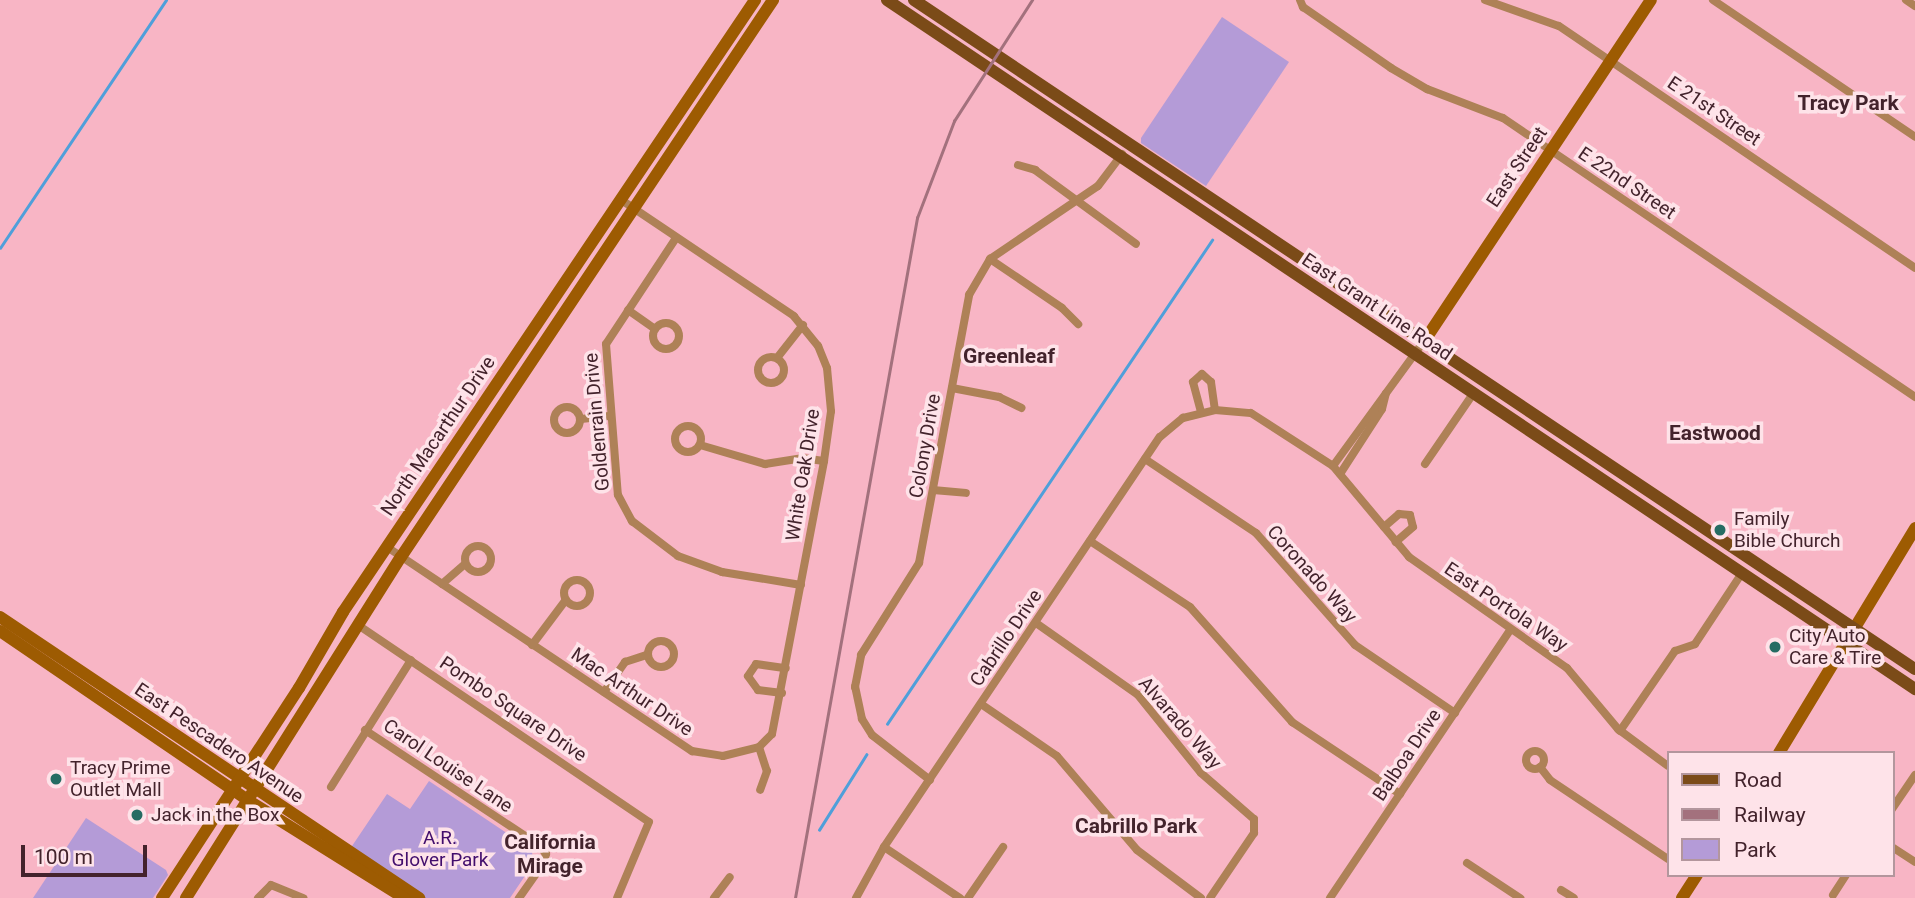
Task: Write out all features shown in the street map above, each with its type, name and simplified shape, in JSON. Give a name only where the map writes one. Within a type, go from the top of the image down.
[{"type":"main road","name":"North Macarthur Drive","points":[[162,898],[387,547],[755,0]]},
{"type":"main road","name":"North Macarthur Drive","points":[[186,898],[401,557],[636,209],[773,0]]},
{"type":"main road","name":"East Grant Line Road","points":[[887,0],[1915,689]]},
{"type":"main road","name":"East Grant Line Road","points":[[914,0],[1915,669]]},
{"type":"main road","name":"East Street","points":[[1425,340],[1651,0]]},
{"type":"main road","points":[[1780,751],[1915,528]]},
{"type":"main road","name":"East Pescadero Avenue","points":[[0,617],[236,785],[404,898]]},
{"type":"main road","name":"East Pescadero Avenue","points":[[0,631],[236,785]]},
{"type":"main road","name":"East Pescadero Avenue","points":[[252,796],[419,898]]},
{"type":"main road","points":[[1682,898],[1694,877]]},
{"type":"street","name":"E 22nd Street","points":[[1300,0],[1311,13],[1415,82],[1503,118],[1915,397]]},
{"type":"street","name":"E 21st Street","points":[[1485,0],[1543,18],[1611,60],[1915,268]]},
{"type":"street","points":[[1713,0],[1915,136]]},
{"type":"street","points":[[1906,0],[1915,6]]},
{"type":"street","name":"Colony Drive","points":[[930,779],[872,735],[862,719],[855,687],[862,655],[919,563],[969,295],[990,259],[1098,187],[1121,157],[1128,142]]},
{"type":"street","points":[[1017,165],[1035,170],[1136,244]]},
{"type":"street","name":"White Oak Drive","points":[[620,199],[803,324],[818,346],[831,390],[824,461],[782,693],[772,734],[759,747]]},
{"type":"street","name":"Goldenrain Drive","points":[[676,237],[606,344],[609,416],[618,495],[643,531],[699,566],[801,585]]},
{"type":"street","points":[[990,259],[1062,308],[1078,324]]},
{"type":"street","points":[[628,310],[655,329]]},
{"type":"street","points":[[777,358],[803,324]]},
{"type":"street","name":"East Street","points":[[1386,393],[1425,340]]},
{"type":"street","points":[[1200,412],[1193,382],[1202,374],[1211,382],[1215,410]]},
{"type":"street","points":[[952,388],[999,397],[1022,408]]},
{"type":"street","points":[[1332,466],[1386,393]]},
{"type":"street","points":[[1340,474],[1382,409],[1386,393]]},
{"type":"street","points":[[1425,464],[1472,394]]},
{"type":"street","name":"East Portola Way","points":[[1200,412],[1215,410],[1251,413],[1332,466],[1396,542],[1428,574],[1573,673],[1620,732],[1666,765]]},
{"type":"street","name":"Cabrillo Drive","points":[[856,898],[884,847],[1145,459],[1170,427],[1200,412]]},
{"type":"street","points":[[581,419],[609,416]]},
{"type":"street","points":[[700,445],[765,464],[802,458],[824,461]]},
{"type":"street","name":"Coronado Way","points":[[1145,459],[1256,533],[1355,645],[1455,713]]},
{"type":"street","points":[[933,490],[967,493]]},
{"type":"street","points":[[1384,527],[1399,514],[1410,515],[1413,527],[1396,542]]},
{"type":"street","points":[[1090,541],[1190,607],[1292,722],[1400,794]]},
{"type":"street","name":"Mac Arthur Drive","points":[[387,547],[692,751],[723,756],[759,747]]},
{"type":"street","points":[[442,584],[465,564]]},
{"type":"street","points":[[1620,732],[1675,651],[1695,644],[1742,573]]},
{"type":"street","points":[[532,645],[565,601]]},
{"type":"street","name":"Alvarado Way","points":[[1035,623],[1138,695],[1200,773],[1254,819],[1254,833],[1210,898]]},
{"type":"street","name":"Pombo Square Drive","points":[[358,625],[649,822],[617,898]]},
{"type":"street","name":"Balboa Drive","points":[[1333,897],[1510,630]]},
{"type":"street","points":[[604,692],[625,663],[647,655]]},
{"type":"street","points":[[331,787],[411,660]]},
{"type":"street","points":[[782,693],[758,690],[748,676],[756,664],[786,668]]},
{"type":"street","points":[[981,704],[1057,756],[1137,850],[1201,898]]},
{"type":"street","name":"Carol Louise Lane","points":[[365,730],[546,854],[519,898]]},
{"type":"street","points":[[759,747],[767,771],[760,790]]},
{"type":"street","points":[[1540,767],[1550,780],[1666,858]]},
{"type":"street","points":[[1894,806],[1915,775]]},
{"type":"street","points":[[884,847],[960,898]]},
{"type":"street","points":[[968,898],[1003,847]]},
{"type":"street","points":[[1894,847],[1915,862]]},
{"type":"street","points":[[1467,863],[1520,898]]},
{"type":"street","points":[[713,898],[730,877]]},
{"type":"street","points":[[1833,895],[1845,877]]},
{"type":"street","points":[[258,898],[264,889],[280,886],[303,898]]},
{"type":"street","points":[[1561,890],[1574,898]]},
{"type":"green space","points":[[1222,17],[1289,62],[1206,186],[1141,143],[1141,138]]},
{"type":"green space","name":"A.R. Glover Park","points":[[429,781],[532,850],[533,864],[510,898],[424,898],[350,849],[387,794],[410,809]]},
{"type":"green space","points":[[86,818],[166,870],[168,875],[153,898],[33,898]]},
{"type":"waterway","points":[[0,248],[166,0]]},
{"type":"waterway","points":[[887,724],[1212,240]]},
{"type":"waterway","points":[[819,830],[866,755]]},
{"type":"railway","points":[[795,898],[917,218],[954,121],[1032,0]]},
{"type":"place","name":"Family Bible Church","points":[[1720,530]]},
{"type":"place","name":"City Auto Care & Tire","points":[[1775,647]]},
{"type":"place","name":"Tracy Prime Outlet Mall","points":[[56,779]]},
{"type":"place","name":"Jack in the Box","points":[[137,815]]},
{"type":"district","name":"Tracy Park","points":[[1848,103]]},
{"type":"district","name":"Greenleaf","points":[[1009,356]]},
{"type":"district","name":"Eastwood","points":[[1715,433]]},
{"type":"district","name":"Cabrillo Park","points":[[1136,826]]},
{"type":"district","name":"California Mirage","points":[[550,854]]}]
